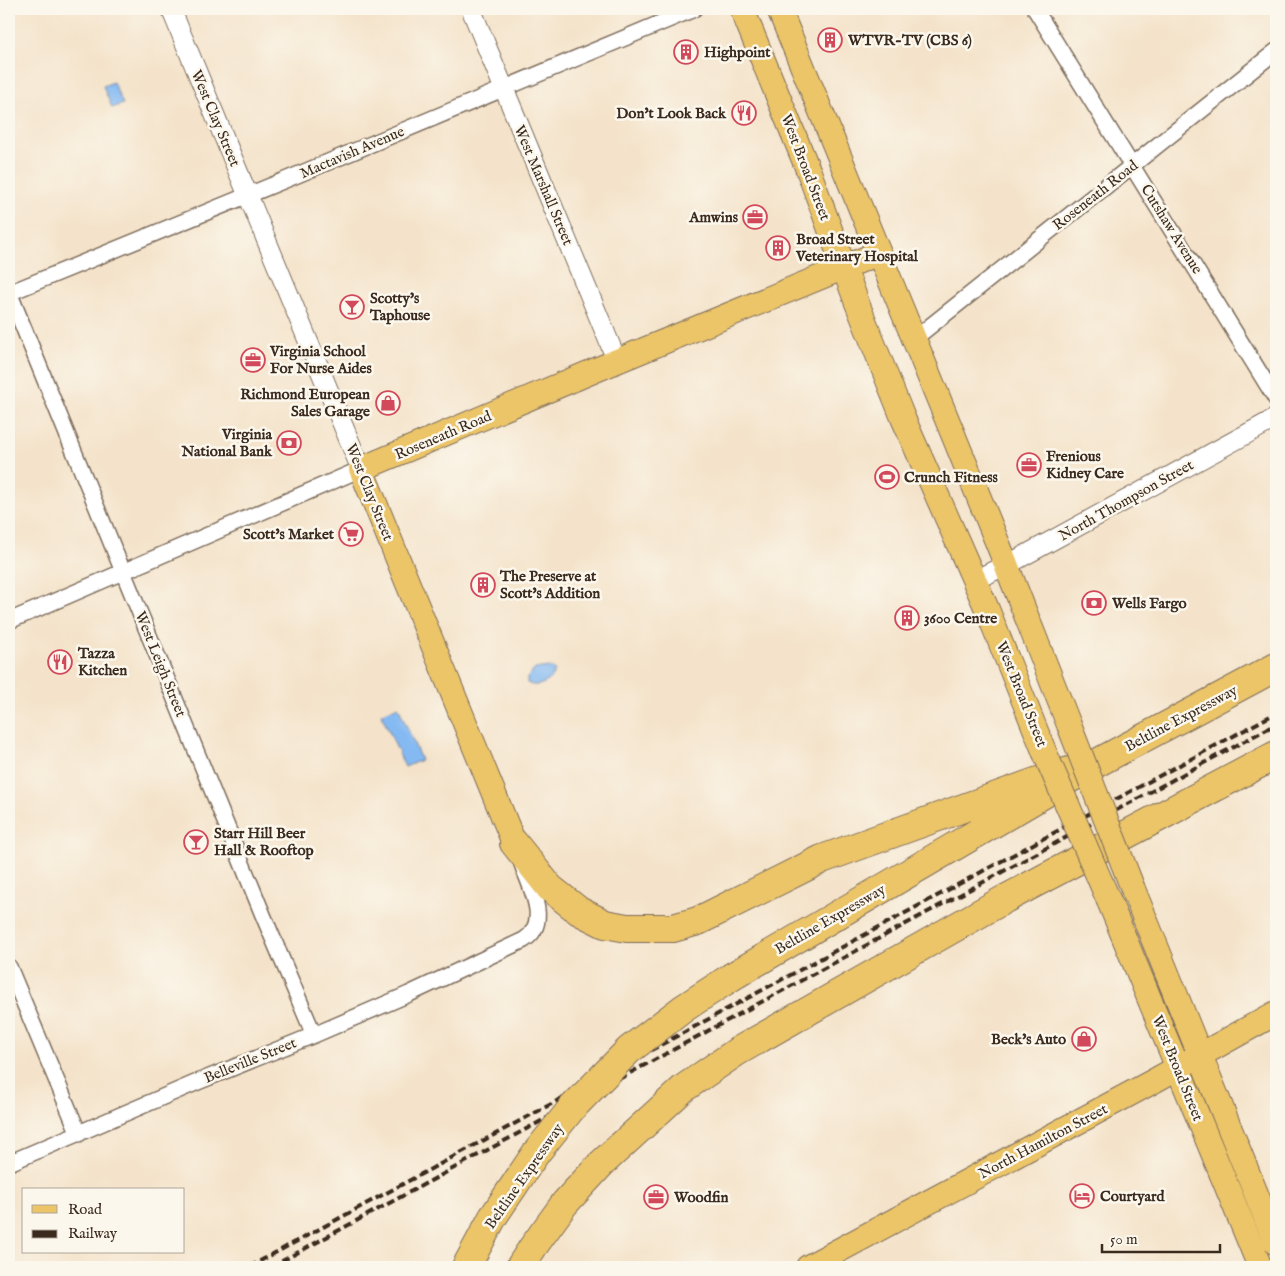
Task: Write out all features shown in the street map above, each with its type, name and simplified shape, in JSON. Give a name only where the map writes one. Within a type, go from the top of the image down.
[{"type":"highway","name":"Beltline Expressway","points":[[466,1267],[493,1216],[536,1153],[572,1108],[629,1050],[684,1008],[733,976],[1095,764],[1276,667]]},
{"type":"highway","points":[[520,1267],[565,1203],[601,1164],[684,1088],[738,1050],[1005,899],[1276,755]]},
{"type":"highway","points":[[514,843],[550,888],[579,911],[605,924],[627,928],[673,928],[698,921],[822,859],[1055,775],[1095,764]]},
{"type":"main road","name":"West Broad Street","points":[[742,9],[809,172],[857,303],[903,418],[975,580],[1044,751],[1109,902],[1260,1267]]},
{"type":"main road","name":"West Broad Street","points":[[779,9],[1006,564],[1133,889],[1276,1243]]},
{"type":"main road","name":"Roseneath Road","points":[[361,469],[879,253]]},
{"type":"main road","name":"West Clay Street","points":[[361,469],[514,843]]},
{"type":"main road","name":"North Hamilton Street","points":[[808,1267],[1276,1013]]},
{"type":"street","name":"West Clay Street","points":[[171,9],[361,469]]},
{"type":"street","name":"West Marshall Street","points":[[471,9],[618,361]]},
{"type":"street","name":"Mactavish Avenue","points":[[9,293],[694,9]]},
{"type":"street","name":"Cutshaw Avenue","points":[[1035,9],[1276,399]]},
{"type":"street","name":"Roseneath Road","points":[[914,339],[1276,52]]},
{"type":"street","name":"West Leigh Street","points":[[9,293],[263,915],[314,1035]]},
{"type":"street","name":"North Thompson Street","points":[[975,580],[1276,418]]},
{"type":"street","name":"Roseneath Road","points":[[9,621],[361,469]]},
{"type":"street","name":"West Clay Street","points":[[491,956],[531,936],[538,922],[538,914],[532,894],[514,843]]},
{"type":"street","name":"Belleville Street","points":[[9,1163],[200,1081],[314,1035],[491,956]]},
{"type":"street","points":[[9,967],[79,1134]]},
{"type":"water","points":[[113,82],[123,104],[112,108],[103,86]]},
{"type":"water","points":[[548,667],[555,670],[551,678],[539,685],[527,683],[527,678],[535,669]]},
{"type":"water","points":[[398,706],[421,760],[405,767],[381,714]]},
{"type":"railway","points":[[249,1267],[1276,713]]},
{"type":"railway","points":[[271,1267],[1276,724]]},
{"type":"place","name":"WTVR-TV (CBS 6)","points":[[830,40]]},
{"type":"place","name":"Highpoint","points":[[686,52]]},
{"type":"place","name":"Don't Look Back","points":[[744,113]]},
{"type":"place","name":"Amwins","points":[[755,217]]},
{"type":"place","name":"Broad Street Veterinary Hospital","points":[[778,248]]},
{"type":"place","name":"Scotty's Taphouse","points":[[352,307]]},
{"type":"place","name":"Virginia School For Nurse Aides","points":[[253,360]]},
{"type":"place","name":"Richmond European Sales Garage","points":[[388,403]]},
{"type":"place","name":"Virginia National Bank","points":[[289,443]]},
{"type":"place","name":"Frenious Kidney Care","points":[[1029,465]]},
{"type":"place","name":"Crunch Fitness","points":[[887,477]]},
{"type":"place","name":"Scott's Market","points":[[351,534]]},
{"type":"place","name":"The Preserve at Scott's Addition","points":[[483,585]]},
{"type":"place","name":"Wells Fargo","points":[[1094,603]]},
{"type":"place","name":"3600 Centre","points":[[907,618]]},
{"type":"place","name":"Tazza Kitchen","points":[[60,662]]},
{"type":"place","name":"Starr Hill Beer Hall & Rooftop","points":[[196,842]]},
{"type":"place","name":"Beck's Auto","points":[[1084,1039]]},
{"type":"place","name":"Courtyard","points":[[1082,1196]]},
{"type":"place","name":"Woodfin","points":[[656,1197]]}]
